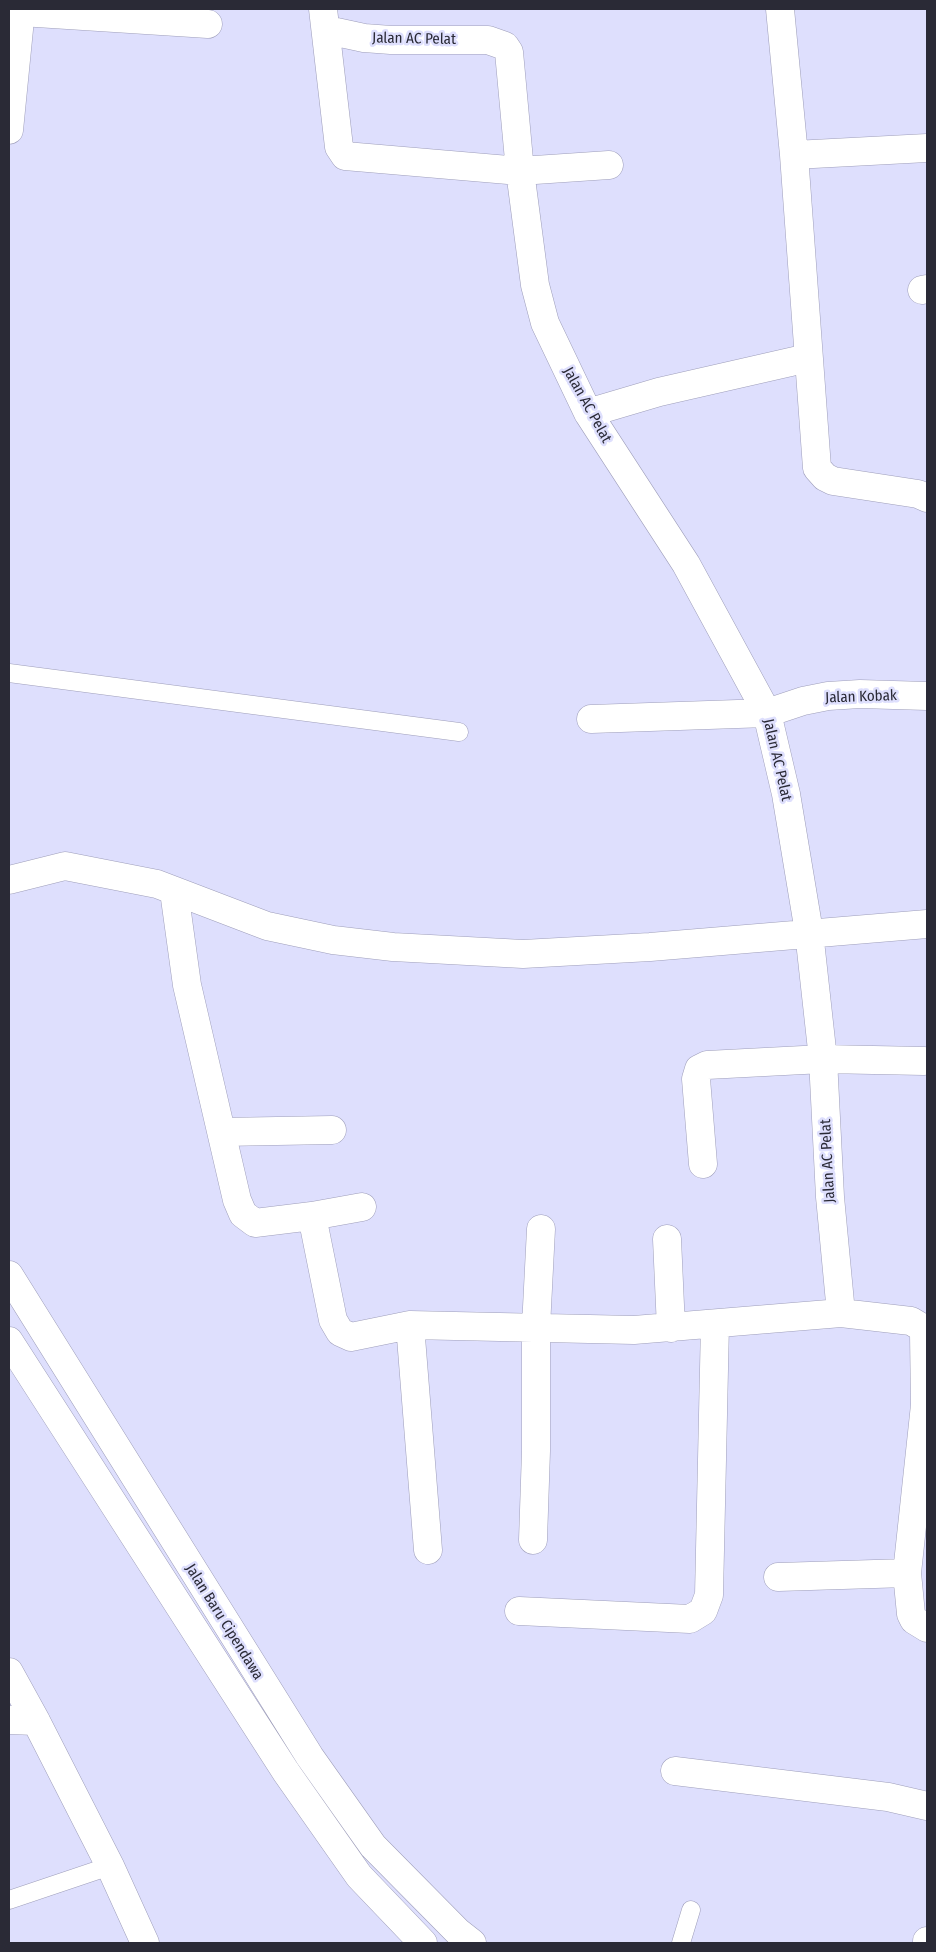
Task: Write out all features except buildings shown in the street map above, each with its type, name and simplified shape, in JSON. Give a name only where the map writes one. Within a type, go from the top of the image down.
[{"type":"street","points":[[780,9],[794,155],[817,468],[825,477],[833,481],[918,494],[927,498]]},
{"type":"street","points":[[9,130],[21,11],[208,24]]},
{"type":"street","points":[[325,20],[339,147],[345,156],[520,171],[609,165]]},
{"type":"street","name":"Jalan AC Pelat","points":[[325,20],[364,38],[391,40],[488,40],[505,46],[509,52],[520,171],[535,285],[546,324],[588,413],[686,564],[767,713],[786,794],[809,932],[823,1059],[830,1197],[841,1313]]},
{"type":"street","points":[[794,155],[927,148]]},
{"type":"street","points":[[588,413],[660,392],[808,358]]},
{"type":"street","name":"Jalan Kobak","points":[[591,719],[767,713],[803,701],[828,696],[860,694],[927,696]]},
{"type":"street","points":[[9,880],[65,866],[157,884],[267,926],[333,940],[393,947],[523,954],[650,947],[809,932],[927,924]]},
{"type":"street","points":[[174,891],[187,985],[237,1200],[243,1214],[255,1223],[312,1216],[362,1207]]},
{"type":"street","points":[[703,1164],[696,1079],[699,1069],[707,1066],[823,1059],[924,1061]]},
{"type":"street","points":[[222,1132],[332,1130]]},
{"type":"street","points":[[312,1216],[333,1320],[340,1332],[351,1337],[410,1326],[634,1330],[841,1313],[911,1322],[921,1327],[924,1334],[926,1406],[907,1572],[911,1614],[914,1620],[927,1628]]},
{"type":"street","points":[[533,1540],[536,1451],[536,1327],[541,1229]]},
{"type":"street","points":[[667,1239],[671,1328]]},
{"type":"street","name":"Jalan Baru Cipendawa","points":[[9,1275],[56,1354],[310,1757],[373,1846],[472,1943]]},
{"type":"street","points":[[519,1611],[690,1619],[703,1611],[709,1595],[715,1324]]},
{"type":"street","points":[[410,1326],[428,1550]]},
{"type":"street","name":"Jalan Baru Cipendawa","points":[[9,1341],[286,1772],[359,1876],[423,1943]]},
{"type":"street","points":[[28,1373],[56,1354]]},
{"type":"street","points":[[778,1577],[907,1572]]},
{"type":"street","points":[[9,1672],[110,1866],[145,1943]]},
{"type":"street","points":[[9,1720],[36,1721]]},
{"type":"street","points":[[286,1772],[310,1757]]},
{"type":"street","points":[[675,1771],[888,1797],[927,1806]]},
{"type":"lane","points":[[9,673],[458,732]]},
{"type":"lane","points":[[9,1900],[110,1866]]},
{"type":"lane","points":[[681,1943],[690,1910]]}]
